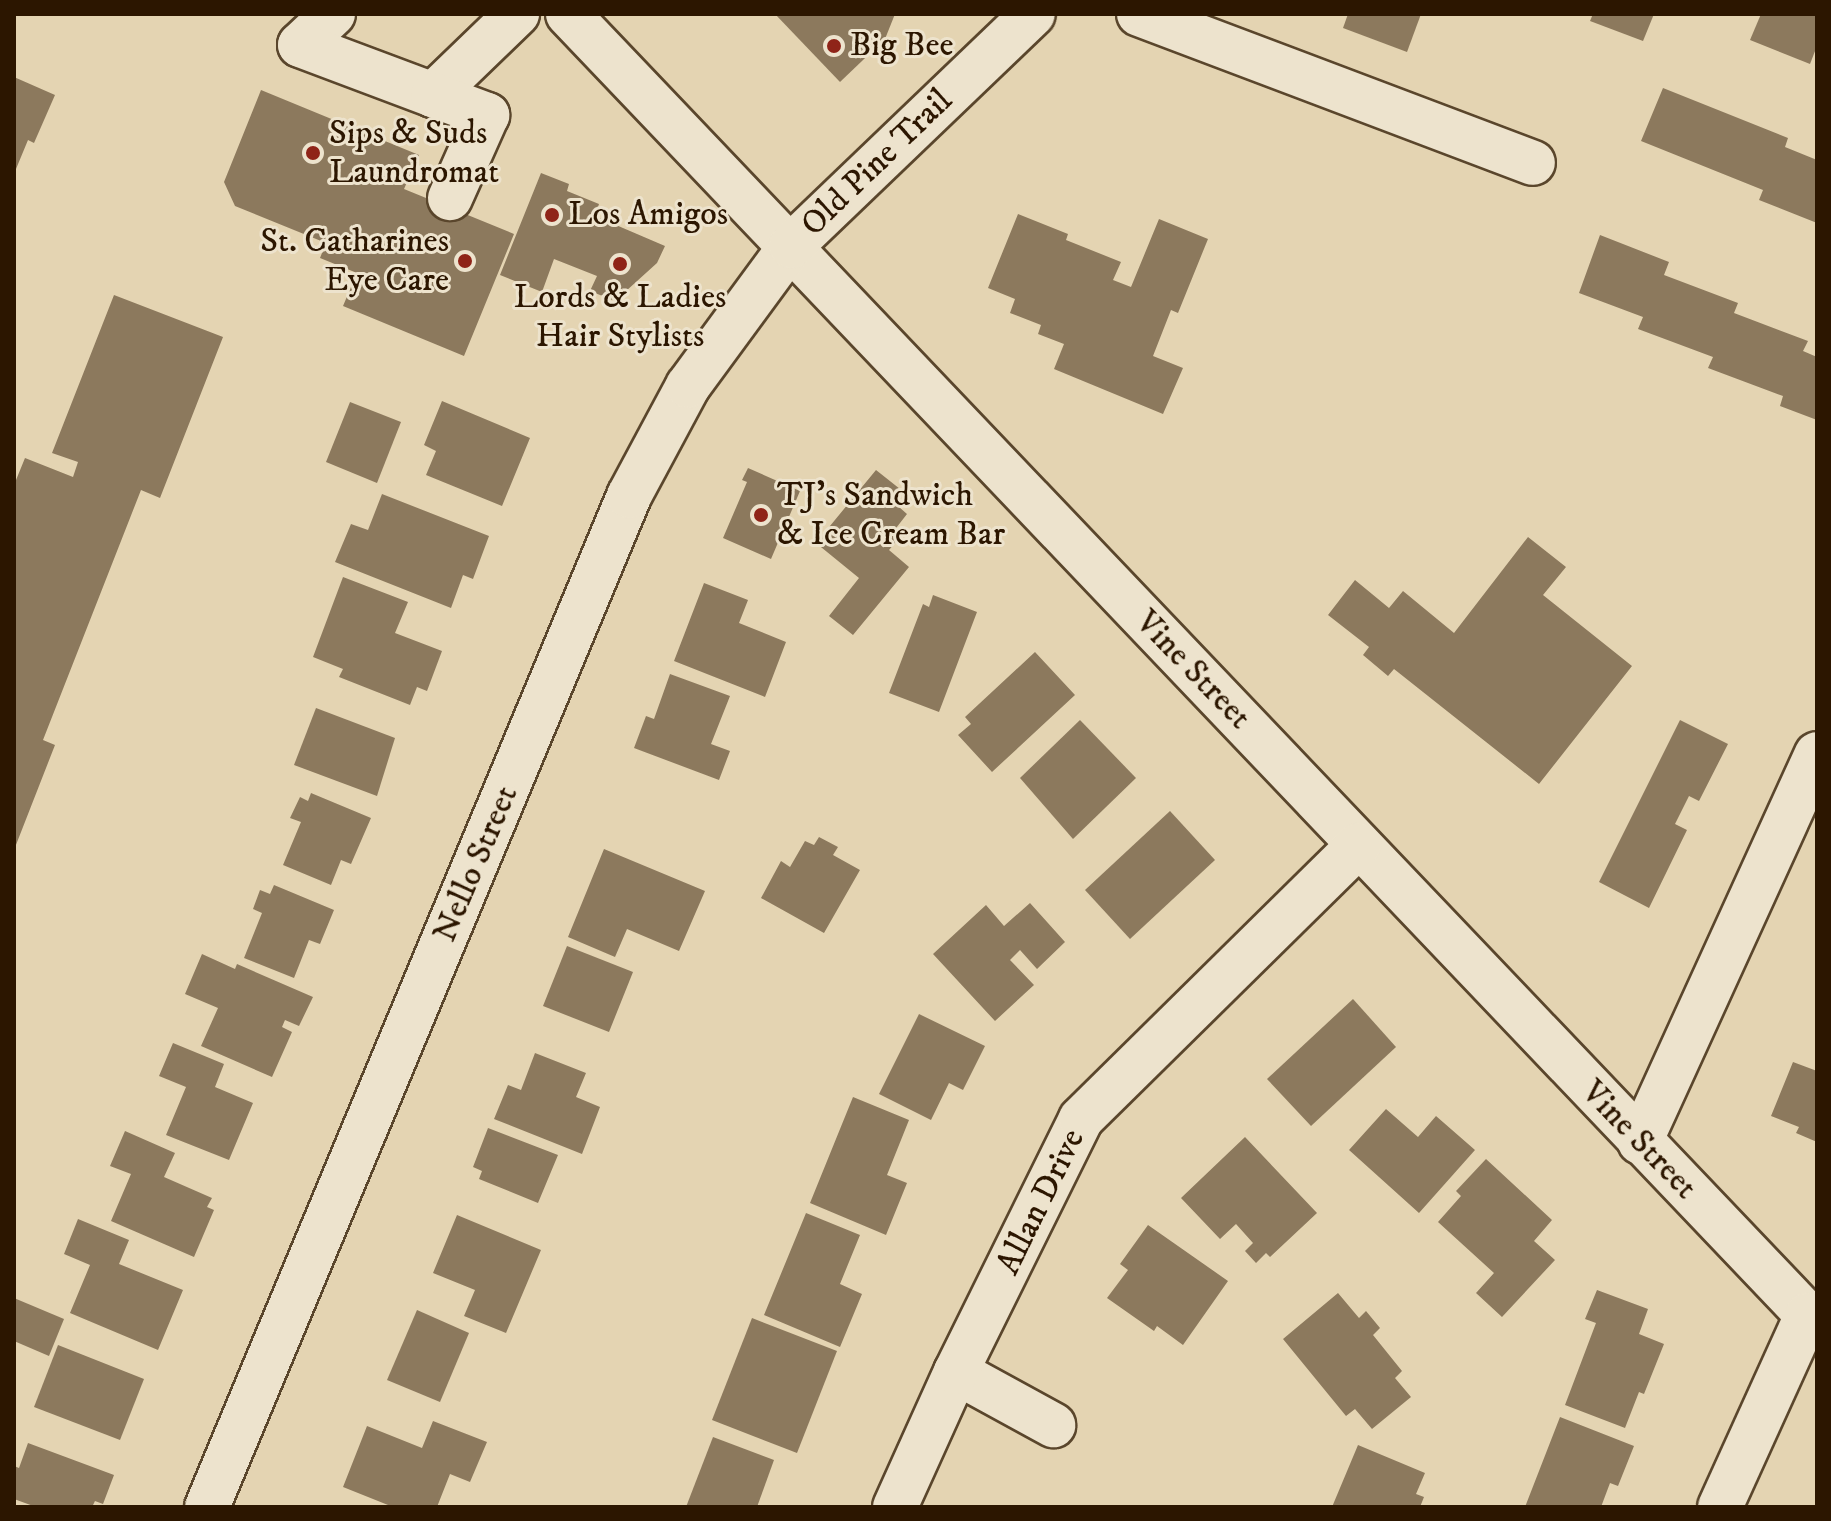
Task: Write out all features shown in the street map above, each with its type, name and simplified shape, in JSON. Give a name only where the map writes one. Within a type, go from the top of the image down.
[{"type":"street","points":[[333,14],[300,45],[487,115],[450,198]]},
{"type":"street","points":[[433,95],[517,14]]},
{"type":"street","name":"Vine Street","points":[[568,14],[1812,1320]]},
{"type":"street","name":"Old Pine Trail","points":[[791,246],[1033,14]]},
{"type":"street","points":[[1139,14],[1533,163]]},
{"type":"street","name":"Nello Street","points":[[207,1507],[629,496],[688,386],[791,246]]},
{"type":"street","points":[[1640,1142],[1817,754]]},
{"type":"street","name":"Allan Drive","points":[[895,1507],[956,1372],[1081,1119],[1359,845]]},
{"type":"street","points":[[1720,1507],[1812,1320]]},
{"type":"street","points":[[956,1372],[1053,1425]]},
{"type":"building","points":[[775,14],[895,14],[885,39],[840,82]]},
{"type":"building","points":[[1348,14],[1421,14],[1407,52],[1343,28]]},
{"type":"building","points":[[1593,14],[1654,14],[1643,41],[1590,21]]},
{"type":"building","points":[[1761,14],[1817,14],[1817,46],[1810,64],[1750,40]]},
{"type":"building","points":[[14,77],[55,95],[34,143],[28,140],[16,169]]},
{"type":"building","points":[[1663,88],[1788,138],[1785,147],[1817,160],[1817,223],[1759,200],[1763,190],[1641,141]]},
{"type":"building","points":[[261,90],[419,155],[404,189],[514,234],[464,356],[343,306],[357,273],[320,258],[326,243],[235,206],[224,182]]},
{"type":"building","points":[[541,173],[569,184],[567,191],[599,204],[595,216],[665,246],[657,263],[615,301],[590,291],[597,276],[554,259],[542,292],[500,275]]},
{"type":"building","points":[[1018,214],[1068,234],[1066,240],[1121,262],[1113,280],[1131,287],[1159,219],[1208,239],[1178,313],[1171,310],[1153,356],[1183,368],[1163,414],[1054,369],[1064,344],[1038,334],[1041,325],[1010,313],[1015,299],[988,288]]},
{"type":"building","points":[[1600,235],[1669,262],[1664,275],[1738,303],[1734,313],[1808,341],[1803,351],[1817,357],[1817,420],[1780,406],[1783,396],[1708,368],[1713,357],[1638,329],[1643,317],[1579,293]]},
{"type":"building","points":[[114,295],[223,337],[160,498],[141,490],[43,740],[55,745],[14,850],[14,485],[25,458],[73,477],[78,462],[52,453]]},
{"type":"building","points":[[442,401],[530,438],[502,506],[426,475],[436,451],[424,445]]},
{"type":"building","points":[[350,402],[401,422],[377,483],[326,462]]},
{"type":"building","name":"TJ's Sandwich & Ice Cream Bar","points":[[748,468],[800,491],[771,559],[723,538],[747,482],[742,480]]},
{"type":"building","points":[[876,470],[900,489],[891,500],[907,514],[893,532],[900,537],[889,550],[909,567],[853,635],[829,616],[859,578],[816,543]]},
{"type":"building","points":[[382,494],[489,536],[473,579],[463,575],[451,608],[335,562],[351,524],[368,530]]},
{"type":"building","points":[[1528,537],[1566,567],[1543,595],[1632,666],[1539,784],[1394,669],[1388,676],[1363,655],[1369,647],[1328,615],[1355,580],[1389,608],[1403,591],[1454,633]]},
{"type":"building","points":[[343,577],[408,602],[395,633],[442,651],[427,691],[417,687],[410,705],[339,677],[343,669],[313,657]]},
{"type":"building","points":[[704,583],[748,600],[739,623],[786,642],[765,697],[674,661]]},
{"type":"building","points":[[933,595],[977,612],[939,712],[889,693],[923,604],[929,607]]},
{"type":"building","points":[[1035,652],[1075,695],[992,772],[958,735],[971,724],[965,717]]},
{"type":"building","points":[[670,674],[730,696],[711,744],[730,751],[719,780],[634,748],[646,716],[654,719]]},
{"type":"building","points":[[316,708],[395,738],[377,796],[294,765]]},
{"type":"building","points":[[1080,720],[1136,778],[1073,839],[1020,778]]},
{"type":"building","points":[[1680,720],[1728,744],[1699,801],[1689,796],[1675,824],[1687,830],[1649,908],[1599,882]]},
{"type":"building","points":[[311,793],[371,818],[351,864],[341,860],[331,885],[283,865],[301,822],[290,818],[300,797],[308,801]]},
{"type":"building","points":[[1170,811],[1215,860],[1130,939],[1085,890]]},
{"type":"building","points":[[819,837],[838,847],[833,855],[860,870],[824,933],[761,898],[781,861],[790,867],[805,841],[814,845]]},
{"type":"building","points":[[604,849],[705,891],[679,951],[627,929],[615,957],[568,937]]},
{"type":"building","points":[[274,885],[334,910],[320,944],[309,940],[294,978],[244,958],[262,913],[253,909],[260,890],[270,894]]},
{"type":"building","points":[[1030,903],[1065,942],[1037,969],[1020,950],[1010,960],[1034,985],[995,1021],[933,954],[986,905],[1004,926]]},
{"type":"building","points":[[567,946],[633,972],[609,1032],[543,1006]]},
{"type":"building","points":[[202,954],[235,969],[237,964],[313,997],[299,1026],[285,1020],[282,1027],[292,1032],[272,1077],[201,1046],[218,1008],[185,994]]},
{"type":"building","points":[[1353,999],[1396,1047],[1311,1126],[1267,1079]]},
{"type":"building","points":[[919,1014],[985,1046],[963,1090],[949,1083],[931,1120],[879,1094]]},
{"type":"building","points":[[173,1043],[224,1064],[215,1087],[253,1103],[229,1160],[166,1135],[186,1087],[159,1076]]},
{"type":"building","points":[[535,1053],[586,1073],[576,1097],[600,1107],[582,1154],[494,1119],[508,1085],[521,1090]]},
{"type":"building","points":[[1793,1062],[1817,1071],[1817,1142],[1796,1133],[1799,1127],[1771,1116]]},
{"type":"building","points":[[853,1097],[909,1120],[887,1175],[907,1183],[886,1235],[810,1203]]},
{"type":"building","points":[[1386,1109],[1418,1137],[1436,1116],[1475,1150],[1419,1213],[1349,1150]]},
{"type":"building","points":[[488,1128],[558,1155],[538,1203],[479,1179],[482,1171],[473,1167]]},
{"type":"building","points":[[125,1131],[175,1153],[164,1177],[212,1198],[207,1207],[214,1210],[194,1257],[111,1221],[131,1174],[110,1166]]},
{"type":"building","points":[[1245,1137],[1317,1213],[1270,1257],[1266,1253],[1256,1263],[1245,1251],[1253,1243],[1236,1224],[1220,1239],[1181,1198]]},
{"type":"building","points":[[1486,1159],[1552,1220],[1534,1241],[1555,1260],[1502,1317],[1476,1293],[1494,1273],[1438,1222],[1461,1196],[1456,1191]]},
{"type":"building","points":[[806,1213],[860,1235],[840,1284],[862,1294],[840,1347],[764,1315]]},
{"type":"building","points":[[457,1215],[541,1250],[506,1333],[464,1316],[475,1290],[433,1273]]},
{"type":"building","points":[[78,1219],[129,1240],[119,1264],[183,1290],[158,1350],[70,1313],[90,1265],[64,1254]]},
{"type":"building","points":[[1148,1225],[1228,1281],[1183,1345],[1157,1326],[1154,1331],[1107,1298],[1128,1270],[1120,1264]]},
{"type":"building","points":[[1597,1290],[1648,1309],[1639,1334],[1664,1344],[1644,1394],[1639,1392],[1625,1428],[1565,1405],[1596,1323],[1585,1319]]},
{"type":"building","points":[[1338,1293],[1359,1318],[1366,1311],[1380,1328],[1373,1335],[1402,1371],[1395,1378],[1411,1397],[1372,1429],[1355,1409],[1346,1416],[1283,1339]]},
{"type":"building","points":[[14,1298],[64,1319],[49,1356],[14,1341]]},
{"type":"building","points":[[417,1310],[469,1333],[440,1402],[387,1380]]},
{"type":"building","points":[[752,1318],[837,1351],[797,1453],[712,1420]]},
{"type":"building","points":[[58,1345],[144,1379],[120,1440],[34,1407]]},
{"type":"building","points":[[1560,1417],[1634,1446],[1618,1486],[1610,1483],[1601,1507],[1525,1507]]},
{"type":"building","points":[[433,1421],[487,1442],[470,1482],[450,1474],[437,1507],[393,1507],[343,1487],[367,1426],[422,1448]]},
{"type":"building","points":[[713,1437],[774,1460],[757,1507],[686,1507]]},
{"type":"building","points":[[28,1443],[114,1475],[103,1504],[95,1501],[92,1507],[36,1507],[14,1499],[14,1466],[19,1468]]},
{"type":"building","points":[[1358,1445],[1425,1473],[1416,1494],[1424,1497],[1420,1507],[1332,1507]]},
{"type":"place","name":"Big Bee","points":[[834,46]]},
{"type":"place","name":"Sips & Suds Laundromat","points":[[313,153]]},
{"type":"place","name":"Los Amigos","points":[[552,215]]},
{"type":"place","name":"St. Catharines Eye Care","points":[[465,261]]},
{"type":"place","name":"Lords & Ladies Hair Stylists","points":[[620,264]]},
{"type":"place","name":"TJ's Sandwich & Ice Cream Bar","points":[[761,515]]}]
